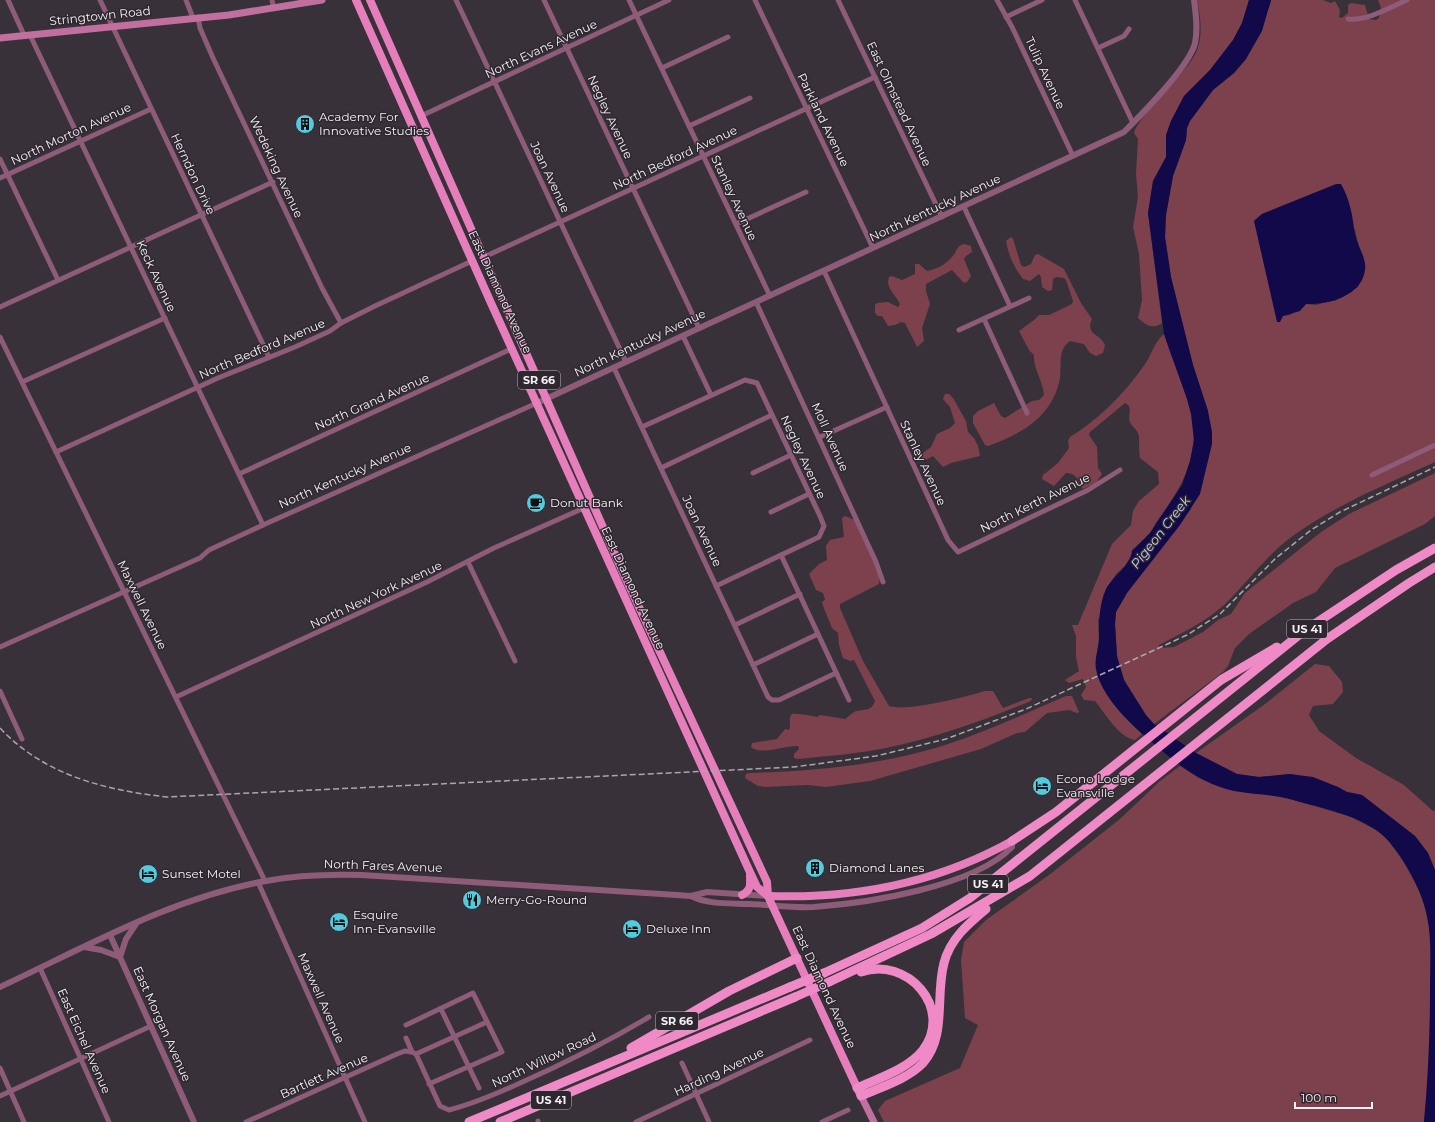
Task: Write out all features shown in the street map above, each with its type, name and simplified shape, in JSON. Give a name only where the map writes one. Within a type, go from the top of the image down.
[{"type":"highway","name":"US 41","points":[[470,1122],[824,973],[922,928],[970,898],[1304,631],[1396,570],[1435,548]]},
{"type":"highway","name":"US 41","points":[[500,1122],[852,973],[931,934],[1009,890],[1054,858],[1327,639],[1435,567]]},
{"type":"highway","points":[[1012,841],[1056,812],[1221,680],[1304,631]]},
{"type":"highway","points":[[859,1092],[905,1076],[920,1066],[927,1058],[938,1031],[941,980],[947,954],[956,938],[965,927],[1009,890]]},
{"type":"highway","name":"SR 66","points":[[558,1084],[647,1039],[742,985],[797,958]]},
{"type":"highway","points":[[852,973],[883,968],[906,975],[917,984],[925,996],[932,1018],[929,1039],[916,1058],[859,1092]]},
{"type":"main road","name":"Stringtown Road","points":[[0,38],[195,18],[322,0]]},
{"type":"main road","name":"East Diamond Avenue","points":[[356,0],[472,261],[749,870],[757,887],[768,896]]},
{"type":"main road","name":"East Diamond Avenue","points":[[370,0],[622,570],[767,882],[768,896],[772,905],[874,1122]]},
{"type":"main road","name":"North Fares Avenue","points":[[768,896],[804,897],[875,890],[914,881],[961,866],[1012,841]]},
{"type":"main road","points":[[742,894],[748,892],[750,888],[749,870]]},
{"type":"street","name":"Keck Avenue","points":[[8,0],[81,141],[263,525]]},
{"type":"street","name":"Herndon Drive","points":[[100,0],[269,357]]},
{"type":"street","name":"Wedeking Avenue","points":[[186,0],[322,288],[341,323]]},
{"type":"street","points":[[271,8],[273,5],[272,0]]},
{"type":"street","name":"Joan Avenue","points":[[456,0],[626,362]]},
{"type":"street","name":"Negley Avenue","points":[[544,0],[699,328]]},
{"type":"street","name":"Stanley Avenue","points":[[629,0],[770,296]]},
{"type":"street","name":"North Evans Avenue","points":[[421,116],[669,0]]},
{"type":"street","name":"Parkland Avenue","points":[[755,0],[873,248]]},
{"type":"street","name":"East Olmstead Avenue","points":[[838,0],[942,217]]},
{"type":"street","name":"Tulip Avenue","points":[[997,0],[1073,156]]},
{"type":"street","points":[[1006,17],[1042,0]]},
{"type":"street","points":[[1075,0],[1134,122]]},
{"type":"street","name":"North Kentucky Avenue","points":[[0,647],[124,590],[200,558],[209,550],[263,525],[614,368],[1120,134],[1134,122],[1182,66],[1193,49],[1196,33],[1194,0]]},
{"type":"street","points":[[1348,19],[1355,20],[1364,18],[1407,0]]},
{"type":"street","points":[[1098,48],[1124,36],[1129,29]]},
{"type":"street","points":[[662,68],[728,37]]},
{"type":"street","name":"North Bedford Avenue","points":[[484,258],[633,188],[875,78]]},
{"type":"street","points":[[689,126],[750,98]]},
{"type":"street","name":"North Morton Avenue","points":[[0,178],[151,109]]},
{"type":"street","points":[[0,159],[58,280]]},
{"type":"street","points":[[0,307],[273,182]]},
{"type":"street","points":[[736,224],[806,192]]},
{"type":"street","points":[[964,207],[1010,306]]},
{"type":"street","name":"North Bedford Avenue","points":[[56,452],[269,357],[295,348],[330,331],[341,323],[472,261]]},
{"type":"street","name":"Stanley Avenue","points":[[824,271],[948,540],[958,552]]},
{"type":"street","points":[[959,330],[1029,298]]},
{"type":"street","name":"Moll Avenue","points":[[756,302],[820,437],[876,562],[883,582]]},
{"type":"street","points":[[22,382],[165,318]]},
{"type":"street","points":[[984,319],[1027,413]]},
{"type":"street","points":[[642,428],[711,395],[683,336]]},
{"type":"street","name":"Maxwell Avenue","points":[[0,337],[265,881]]},
{"type":"street","name":"North Grand Avenue","points":[[239,474],[512,348]]},
{"type":"street","name":"Joan Avenue","points":[[614,368],[768,697],[774,700],[779,700],[836,673]]},
{"type":"street","name":"Negley Avenue","points":[[711,395],[745,380],[752,381],[758,385],[824,526],[819,537],[781,555]]},
{"type":"street","points":[[820,437],[886,407]]},
{"type":"street","points":[[661,468],[772,415]]},
{"type":"street","points":[[1372,475],[1435,445]]},
{"type":"street","points":[[753,472],[791,455]]},
{"type":"street","name":"North Kerth Avenue","points":[[958,552],[1088,490],[1120,470]]},
{"type":"street","points":[[771,512],[809,494]]},
{"type":"street","name":"North New York Avenue","points":[[176,697],[468,562],[494,548],[584,508]]},
{"type":"street","points":[[716,586],[781,555],[849,700]]},
{"type":"street","points":[[468,562],[515,661]]},
{"type":"street","points":[[735,625],[800,594]]},
{"type":"street","points":[[753,665],[818,634]]},
{"type":"street","points":[[0,691],[22,739]]},
{"type":"street","name":"North Fares Avenue","points":[[0,987],[139,922],[191,901],[258,882],[323,874],[362,875],[690,896],[707,901],[813,907],[846,904],[925,888],[956,878],[987,865],[1010,849],[1012,846],[1012,841]]},
{"type":"street","name":"Maxwell Avenue","points":[[258,882],[365,1122]]},
{"type":"street","name":"North Fares Avenue","points":[[690,896],[707,892],[768,896]]},
{"type":"street","points":[[84,947],[101,950],[120,957],[126,939],[139,922]]},
{"type":"street","name":"East Morgan Avenue","points":[[110,935],[194,1122]]},
{"type":"street","name":"East Eichel Avenue","points":[[40,968],[109,1122]]},
{"type":"street","points":[[406,1025],[474,994],[502,1052],[469,1068],[429,1084],[406,1038]]},
{"type":"street","points":[[441,1009],[479,1088]]},
{"type":"street","name":"North Willow Road","points":[[429,1084],[440,1106],[449,1110],[459,1107],[539,1075],[599,1045],[649,1017]]},
{"type":"street","name":"Bartlett Avenue","points":[[246,1122],[404,1051],[414,1053],[455,1038],[487,1022]]},
{"type":"street","points":[[0,1096],[151,1026]]},
{"type":"street","name":"Harding Avenue","points":[[636,1122],[810,1040]]},
{"type":"street","points":[[682,1063],[709,1122]]},
{"type":"street","points":[[0,1068],[24,1122]]},
{"type":"street","points":[[822,1122],[848,1110]]},
{"type":"shaded area","points":[[1197,0],[1249,0],[1242,23],[1233,40],[1210,70],[1184,96],[1171,121],[1166,135],[1166,157],[1153,181],[1148,213],[1162,323],[1156,326],[1150,326],[1138,318],[1142,300],[1139,254],[1133,227],[1138,197],[1136,174],[1138,139],[1134,133],[1137,125],[1151,104],[1178,77],[1195,54],[1200,41],[1201,29]]},
{"type":"shaded area","points":[[1271,0],[1323,0],[1331,3],[1335,1],[1340,10],[1339,17],[1342,18],[1348,13],[1348,5],[1351,3],[1365,5],[1369,19],[1376,20],[1379,18],[1381,8],[1378,0],[1435,0],[1435,462],[1361,496],[1307,526],[1272,553],[1232,597],[1217,611],[1193,627],[1159,645],[1159,648],[1174,647],[1203,632],[1218,620],[1231,614],[1245,593],[1321,532],[1349,514],[1435,473],[1435,516],[1425,524],[1335,568],[1316,592],[1293,603],[1249,634],[1235,648],[1228,666],[1223,672],[1154,724],[1145,715],[1124,680],[1117,657],[1115,624],[1116,612],[1144,569],[1191,509],[1208,411],[1193,365],[1171,277],[1165,237],[1166,215],[1173,176],[1186,140],[1187,128],[1190,121],[1213,90],[1234,73],[1246,59]],"holes":[[[1323,190],[1355,230],[1365,270],[1358,287],[1335,301],[1327,301],[1317,305],[1306,304],[1290,315],[1283,316],[1254,221],[1262,214]]]},
{"type":"shaded area","points":[[1011,237],[1013,239],[1021,265],[1024,267],[1031,264],[1035,255],[1038,254],[1064,269],[1081,303],[1092,319],[1090,328],[1105,345],[1103,353],[1096,356],[1090,353],[1084,344],[1070,341],[1063,349],[1060,378],[1051,403],[1034,422],[1024,429],[1013,436],[988,446],[985,445],[973,423],[973,416],[978,411],[994,403],[1001,416],[1005,418],[1032,401],[1039,400],[1044,395],[1035,365],[1034,355],[1029,350],[1019,331],[1039,315],[1049,315],[1072,304],[1073,301],[1064,278],[1056,277],[1053,279],[1052,290],[1048,291],[1042,287],[1041,277],[1039,274],[1030,281],[1023,279],[1010,257],[1006,241]]},
{"type":"shaded area","points":[[964,244],[971,246],[972,252],[964,259],[971,276],[967,282],[964,283],[952,270],[926,284],[926,291],[930,304],[922,328],[924,341],[917,347],[905,323],[901,322],[888,326],[882,316],[878,316],[875,313],[875,305],[877,303],[888,302],[898,307],[900,304],[888,285],[889,277],[892,276],[902,280],[915,274],[915,264],[919,264],[927,271],[937,268],[949,260],[958,248]]},
{"type":"shaded area","points":[[1164,334],[1191,412],[1193,443],[1191,457],[1187,470],[1174,496],[1150,532],[1132,550],[1132,555],[1124,567],[1116,574],[1106,590],[1098,621],[1099,638],[1096,659],[1125,717],[1142,734],[1135,740],[1129,738],[1118,730],[1095,701],[1084,700],[1081,695],[1086,687],[1083,679],[1069,683],[1065,680],[1079,671],[1076,657],[1076,636],[1072,625],[1078,625],[1112,544],[1131,525],[1133,511],[1139,501],[1159,484],[1158,472],[1140,458],[1139,436],[1130,422],[1130,409],[1128,405],[1125,403],[1090,432],[1089,435],[1097,447],[1098,468],[1102,474],[1096,483],[1083,489],[1077,478],[1069,473],[1066,473],[1054,486],[1042,479],[1043,475],[1058,463],[1069,448],[1068,441],[1070,437],[1091,423],[1128,387],[1146,363],[1158,341]]},
{"type":"shaded area","points":[[945,394],[949,394],[953,398],[966,421],[968,432],[974,438],[978,446],[980,456],[951,463],[943,467],[933,456],[922,462],[919,456],[931,447],[937,434],[950,428],[955,423],[950,407],[943,399]]},
{"type":"shaded area","points":[[845,516],[855,520],[875,560],[878,569],[879,584],[840,604],[840,608],[863,661],[889,706],[909,707],[922,705],[951,700],[985,691],[993,691],[1003,708],[1029,698],[1032,698],[1031,701],[978,722],[941,734],[875,750],[798,759],[794,758],[794,754],[799,749],[798,746],[767,750],[756,750],[751,747],[752,743],[777,739],[785,729],[789,730],[790,718],[792,714],[817,717],[820,715],[845,719],[856,711],[871,707],[875,701],[854,660],[850,661],[843,658],[839,645],[838,633],[832,628],[823,606],[822,602],[825,600],[823,593],[816,590],[809,574],[819,564],[827,560],[826,546],[830,540],[844,537],[842,518]]},
{"type":"shaded area","points":[[1315,664],[1329,666],[1342,682],[1343,692],[1333,704],[1313,706],[1309,715],[1319,731],[1356,758],[1404,785],[1433,811],[1435,810],[1435,870],[1428,853],[1415,836],[1362,795],[1347,792],[1338,787],[1290,774],[1259,777],[1237,774],[1196,753],[1265,704]]},
{"type":"shaded area","points":[[1066,696],[1072,696],[1079,712],[1077,713],[1069,710],[1047,713],[1025,732],[1017,733],[981,749],[870,781],[826,787],[808,785],[765,787],[758,786],[745,778],[746,774],[750,773],[824,769],[897,758],[921,752],[976,734]]},
{"type":"shaded area","points":[[1180,766],[1199,778],[1233,791],[1281,796],[1351,817],[1378,831],[1387,839],[1403,861],[1423,897],[1431,937],[1430,1062],[1424,1122],[884,1122],[878,1110],[885,1101],[960,1068],[978,1025],[965,1018],[961,960],[964,942],[986,920],[1049,875],[1120,819],[1160,781]]},
{"type":"water","name":"Pigeon Creek","points":[[1249,0],[1271,0],[1262,31],[1246,59],[1234,73],[1213,90],[1190,121],[1187,128],[1186,140],[1173,176],[1166,215],[1165,237],[1171,277],[1193,365],[1208,411],[1212,432],[1212,444],[1200,494],[1180,525],[1127,593],[1116,612],[1115,624],[1117,656],[1124,680],[1146,715],[1154,724],[1196,753],[1237,774],[1259,777],[1290,774],[1313,777],[1347,792],[1362,795],[1415,836],[1428,853],[1435,870],[1435,1122],[1424,1122],[1430,1023],[1429,925],[1420,894],[1409,871],[1395,849],[1388,840],[1371,826],[1349,816],[1286,798],[1222,788],[1198,777],[1166,754],[1123,715],[1103,688],[1096,669],[1100,613],[1106,589],[1125,566],[1131,556],[1132,551],[1150,533],[1182,485],[1190,461],[1194,440],[1191,414],[1187,399],[1164,334],[1148,213],[1153,181],[1166,157],[1166,135],[1171,121],[1184,96],[1210,70],[1233,40],[1242,23]]},
{"type":"water","points":[[1336,184],[1341,184],[1349,203],[1356,238],[1365,261],[1363,279],[1358,286],[1343,297],[1324,303],[1306,304],[1300,311],[1283,316],[1280,322],[1277,322],[1254,221],[1262,214]]},
{"type":"railway","points":[[0,728],[17,744],[36,758],[76,778],[121,790],[167,797],[794,767],[876,756],[946,739],[1026,709],[1187,635],[1220,614],[1276,558],[1311,530],[1340,512],[1435,467]]},
{"type":"place","name":"Academy For Innovative Studies","points":[[305,124]]},
{"type":"place","name":"Donut Bank","points":[[536,503]]},
{"type":"place","name":"Econo Lodge Evansville","points":[[1042,786]]},
{"type":"place","name":"Diamond Lanes","points":[[815,868]]},
{"type":"place","name":"Sunset Motel","points":[[148,874]]},
{"type":"place","name":"Merry-Go-Round","points":[[472,900]]},
{"type":"place","name":"Esquire Inn-Evansville","points":[[339,922]]},
{"type":"place","name":"Deluxe Inn","points":[[632,929]]}]
